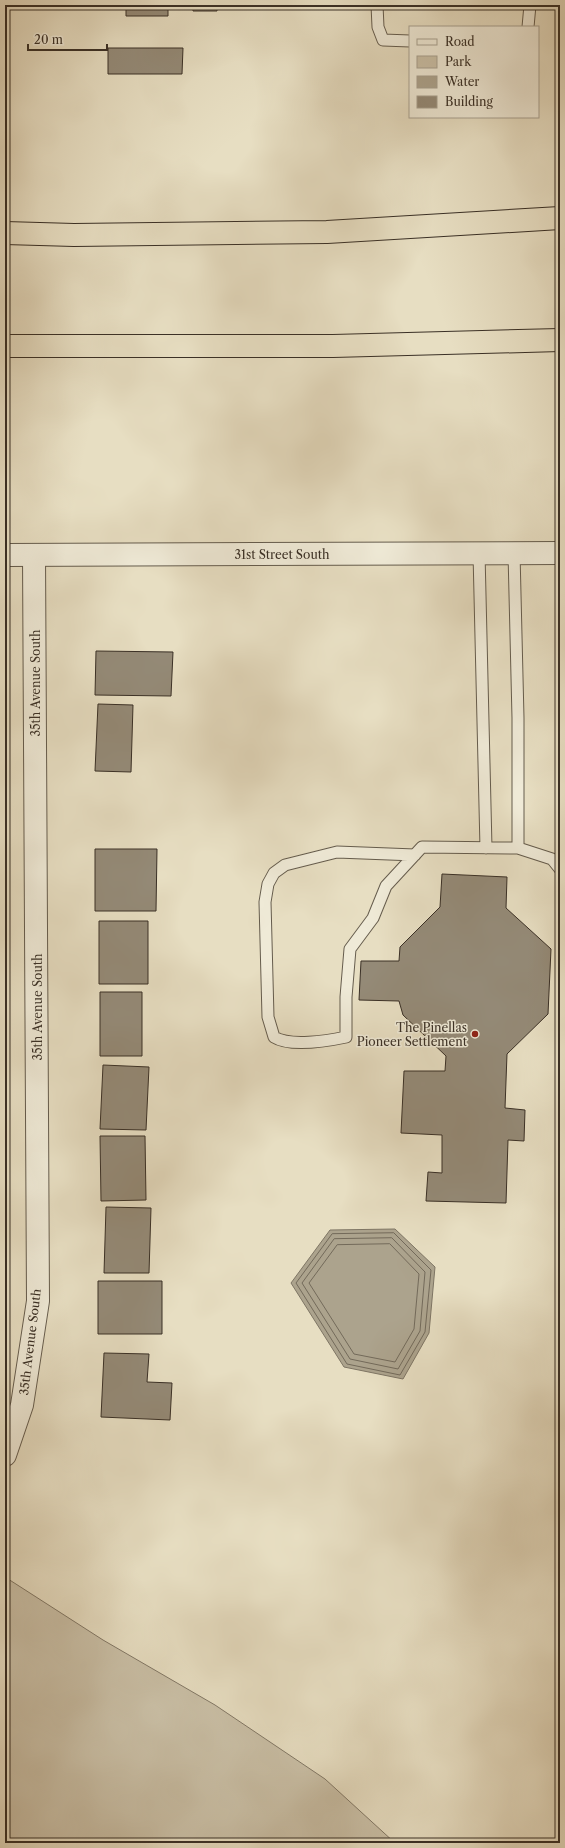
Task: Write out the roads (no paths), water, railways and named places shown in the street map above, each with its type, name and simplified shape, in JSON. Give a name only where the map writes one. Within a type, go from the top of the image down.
[{"type":"highway","points":[[5,232],[74,236],[326,232],[560,218]]},
{"type":"highway","points":[[5,346],[334,346],[560,340]]},
{"type":"street","name":"31st Street South","points":[[5,555],[560,553]]},
{"type":"street","name":"35th Avenue South","points":[[5,1455],[22,1405],[38,1301],[34,555]]},
{"type":"lane","points":[[377,5],[378,27],[383,40],[409,41]]},
{"type":"lane","points":[[528,26],[530,5]]},
{"type":"lane","points":[[480,553],[486,848]]},
{"type":"lane","points":[[514,553],[518,718],[518,848]]},
{"type":"lane","points":[[415,855],[337,852],[285,865],[274,873],[268,884],[265,902],[268,1017],[274,1036],[280,1040],[322,1042],[346,1037],[346,997],[350,949],[373,918],[386,886],[415,855],[422,847],[518,848],[552,859],[560,869]]},
{"type":"water","points":[[395,1229],[435,1267],[429,1333],[403,1379],[344,1367],[291,1283],[330,1230]]},
{"type":"place","name":"The Pinellas Pioneer Settlement","points":[[475,1034]]}]
